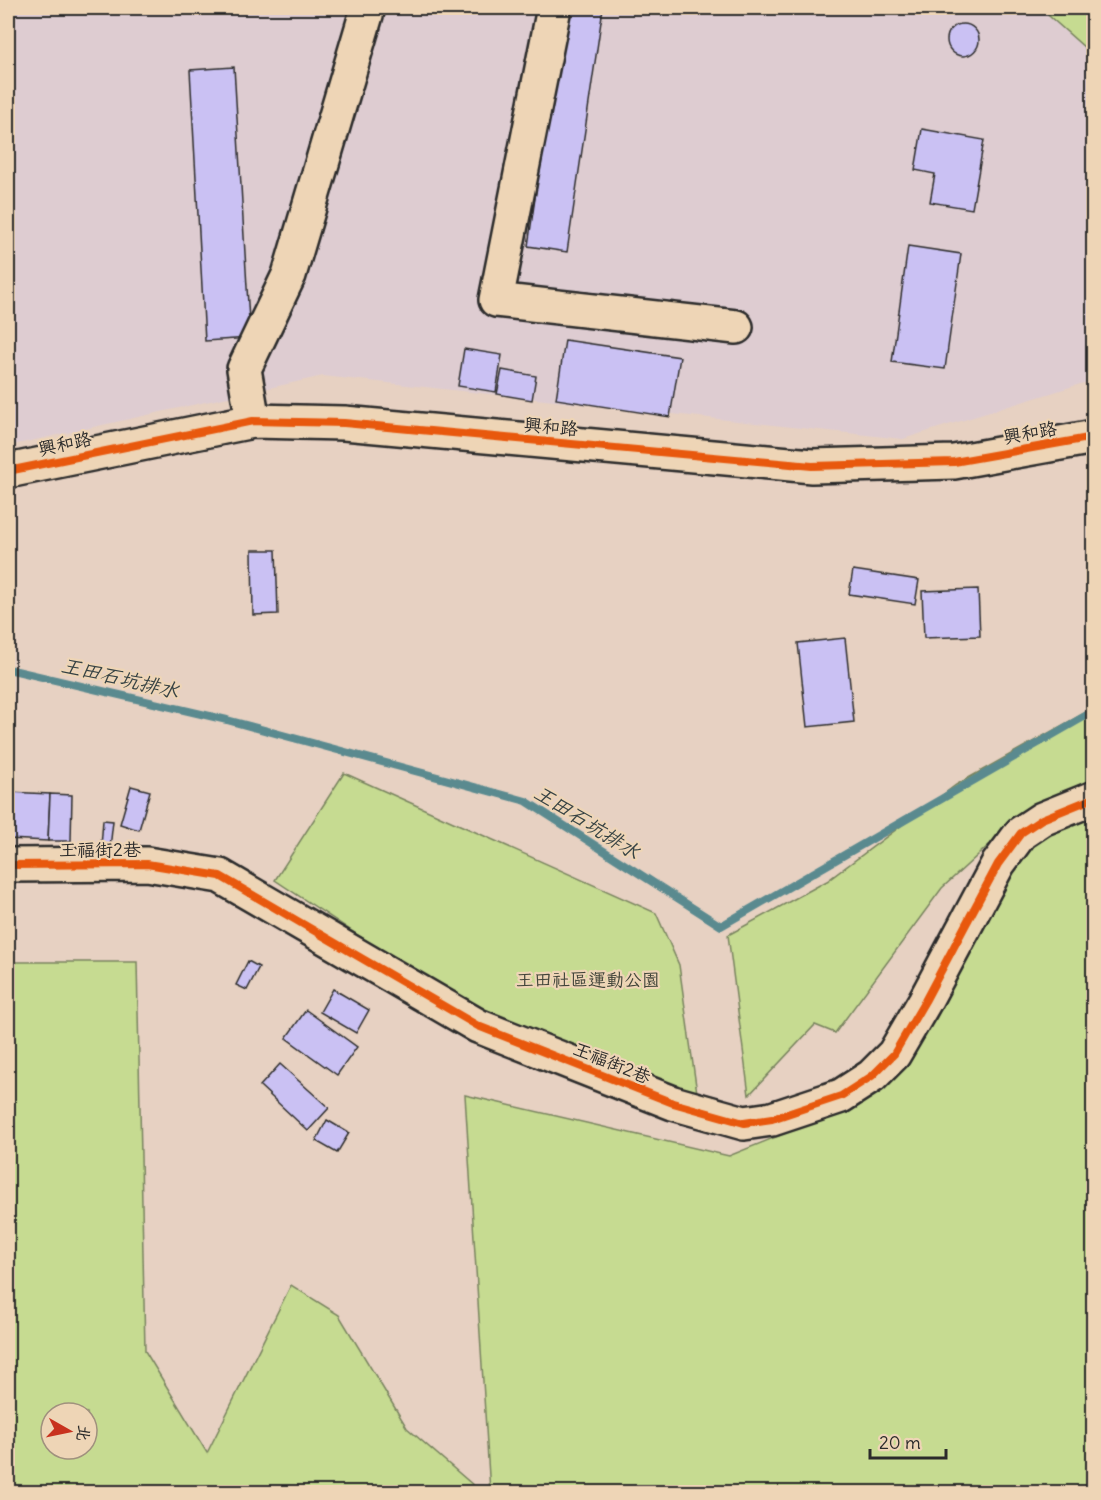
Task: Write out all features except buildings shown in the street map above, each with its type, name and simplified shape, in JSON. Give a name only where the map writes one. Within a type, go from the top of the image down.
[{"type":"street","points":[[253,420],[244,369],[289,275],[368,8]]},
{"type":"street","points":[[554,8],[496,300],[736,327]]},
{"type":"street","name":"興和路","points":[[8,471],[253,420],[344,423],[812,466],[954,462],[1094,437]]},
{"type":"street","name":"王福街2巷","points":[[8,865],[147,864],[220,876],[478,1026],[673,1103],[744,1123],[772,1119],[841,1096],[872,1076],[894,1054],[998,864],[1022,833],[1042,819],[1094,798]]},
{"type":"shaded area","points":[[8,8],[1093,8],[1093,380],[903,439],[323,376],[8,446]]},
{"type":"green space","points":[[1040,8],[1093,8],[1093,55]]},
{"type":"green space","points":[[1093,708],[1093,1492],[490,1492],[465,1095],[729,1156],[857,1104],[936,1019],[1009,876],[989,845],[942,888],[835,1033],[815,1025],[749,1095],[728,935],[827,881],[956,785]]},
{"type":"green space","name":"王田社區運動公園","points":[[344,773],[656,913],[679,965],[698,1100],[552,1064],[275,880]]},
{"type":"green space","points":[[8,962],[137,962],[145,1351],[207,1453],[291,1285],[339,1315],[407,1428],[481,1492],[8,1492]]},
{"type":"waterway","name":"王田石坑排水","points":[[8,669],[227,720],[526,801],[721,926],[1094,711]]},
{"type":"cycle path","points":[[8,471],[253,421],[344,423],[812,466],[954,462],[1094,437]]},
{"type":"cycle path","points":[[8,865],[147,864],[220,876],[478,1026],[673,1103],[744,1123],[772,1119],[841,1096],[872,1076],[894,1054],[998,864],[1021,833],[1042,819],[1094,798]]}]
